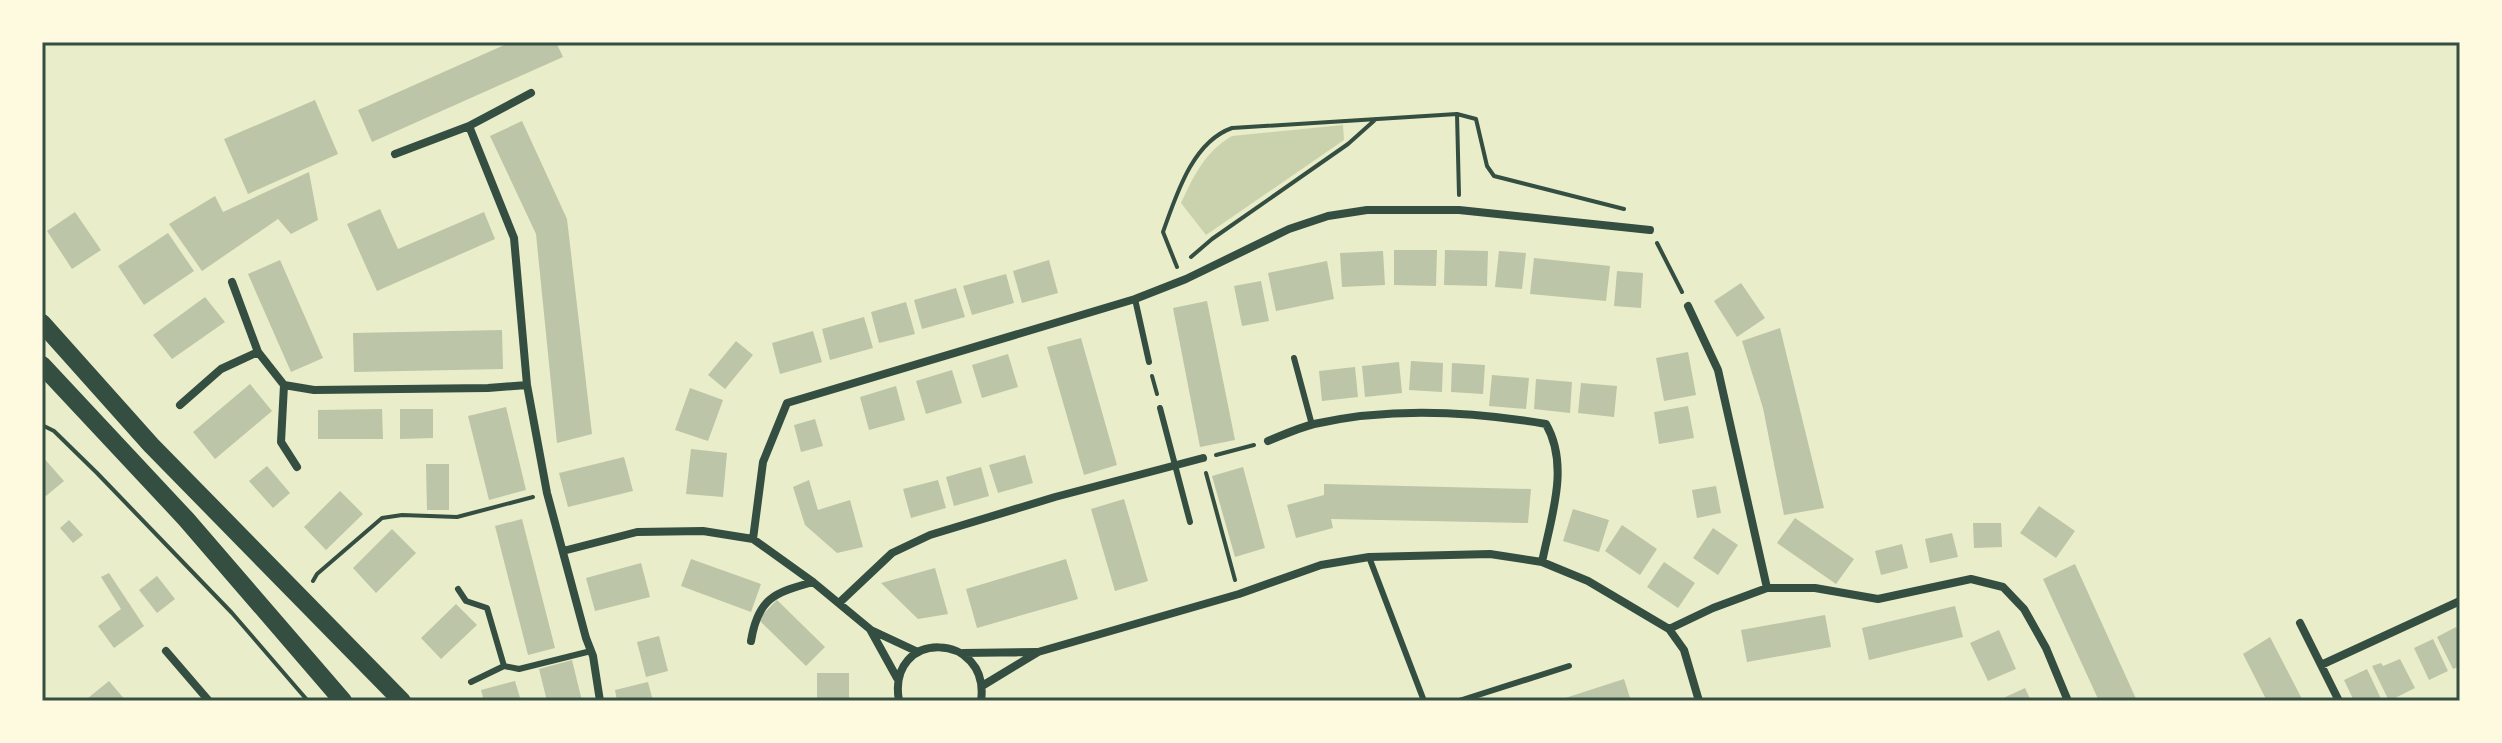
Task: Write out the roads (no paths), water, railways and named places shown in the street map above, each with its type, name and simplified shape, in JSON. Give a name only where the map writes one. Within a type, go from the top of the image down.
[{"type":"main road","points":[[42,323],[151,445],[402,701]]},
{"type":"main road","points":[[42,365],[186,519],[343,701]]},
{"type":"street","points":[[395,154],[469,126],[531,93]]},
{"type":"street","points":[[469,126],[514,238],[527,385],[547,493],[601,690],[600,701]]},
{"type":"street","points":[[753,539],[763,462],[787,403],[1135,299],[1186,279],[1289,229],[1328,216],[1367,210],[1459,210],[1650,230]]},
{"type":"street","points":[[232,282],[258,352],[284,385],[281,442],[297,467]]},
{"type":"street","points":[[1688,306],[1718,370],[1767,588]]},
{"type":"street","points":[[180,405],[221,369],[258,352]]},
{"type":"street","points":[[284,385],[330,390],[527,385]]},
{"type":"street","points":[[1268,441],[1312,425],[1378,413],[1442,413],[1513,418],[1546,424],[1554,438],[1559,482],[1542,562]]},
{"type":"street","points":[[839,603],[892,553],[930,535],[1055,497],[1203,458]]},
{"type":"street","points":[[563,551],[637,532],[703,531],[753,539],[813,582],[871,630],[918,652]]},
{"type":"street","points":[[982,686],[1038,652],[1239,594],[1321,565],[1369,557],[1490,554],[1542,562],[1588,581],[1669,629],[1684,650],[1699,701]]},
{"type":"street","points":[[1669,629],[1767,588],[1815,588],[1878,599],[1971,579],[2003,587],[2024,609],[2046,648],[2068,701]]},
{"type":"street","points":[[751,641],[754,619],[762,606],[777,592],[813,582]]},
{"type":"street","points":[[2321,665],[2460,601]]},
{"type":"street","points":[[2300,623],[2339,701]]},
{"type":"street","points":[[871,630],[897,678],[899,701]]},
{"type":"street","points":[[897,678],[904,663],[918,652],[939,647],[962,653],[1038,652]]},
{"type":"street","points":[[166,651],[209,701]]},
{"type":"street","points":[[962,653],[977,670],[982,686],[981,700]]},
{"type":"lane","points":[[1135,299],[1149,362]]},
{"type":"lane","points":[[1294,358],[1312,425]]},
{"type":"lane","points":[[1160,408],[1190,522]]},
{"type":"lane","points":[[1369,557],[1424,701]]},
{"type":"lane","points":[[458,589],[466,601],[487,608],[504,666]]},
{"type":"lane","points":[[471,682],[504,666],[519,669],[591,651]]},
{"type":"lane","points":[[1459,701],[1569,666]]}]
